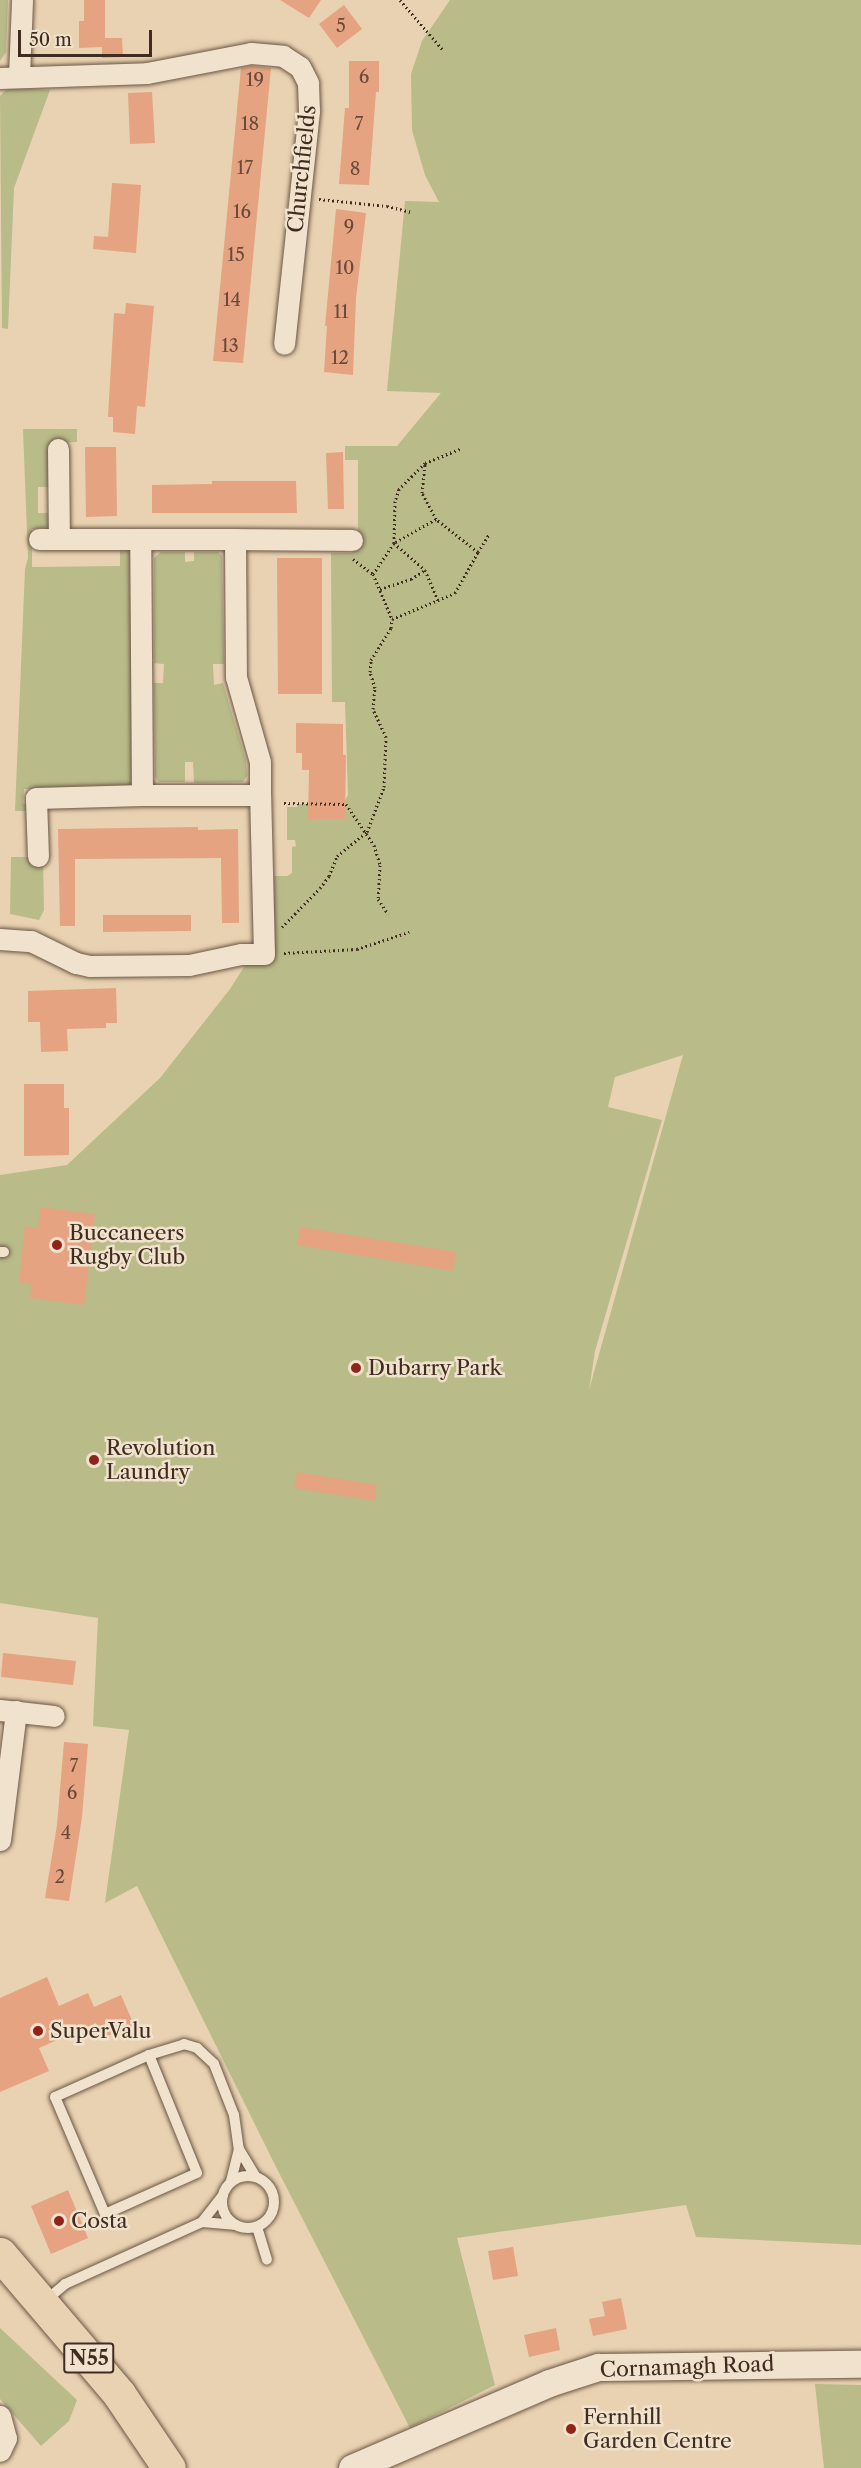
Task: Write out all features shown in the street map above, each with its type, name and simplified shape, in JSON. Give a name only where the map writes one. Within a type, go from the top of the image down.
[{"type":"main road","name":"N55","points":[[0,2254],[119,2394],[169,2468]]},
{"type":"street","points":[[10,77],[22,0]]},
{"type":"street","name":"Churchfields","points":[[10,77],[137,73],[251,53],[283,56],[300,67],[309,92],[284,344]]},
{"type":"street","points":[[58,449],[49,539],[235,539],[350,549]]},
{"type":"street","points":[[140,538],[142,795]]},
{"type":"street","points":[[0,939],[31,941],[76,963],[90,966],[179,966],[241,954],[264,946],[260,762],[236,677],[235,539]]},
{"type":"street","points":[[38,856],[36,798],[260,795]]},
{"type":"street","points":[[0,1840],[8,1711],[54,1716]]},
{"type":"street","name":"Cornamagh Road","points":[[352,2468],[549,2383],[598,2367],[861,2364]]},
{"type":"street","points":[[0,2416],[6,2438],[0,2451]]},
{"type":"lane","points":[[149,2055],[197,2173],[105,2214],[55,2097],[149,2055],[184,2044],[197,2048],[214,2064],[234,2115],[239,2149],[255,2176],[269,2186],[275,2203],[268,2219],[256,2227],[244,2228],[202,2222]]},
{"type":"lane","points":[[43,2303],[65,2284],[202,2222],[231,2181],[239,2149]]},
{"type":"lane","points":[[231,2181],[239,2177],[255,2176]]},
{"type":"lane","points":[[223,2195],[224,2212],[235,2225]]},
{"type":"lane","points":[[256,2227],[267,2259]]},
{"type":"path","points":[[400,0],[443,50]]},
{"type":"path","points":[[299,198],[387,206],[411,212]]},
{"type":"path","points":[[394,543],[395,501],[399,489],[425,463],[460,449]]},
{"type":"path","points":[[425,463],[422,493],[436,519],[478,552]]},
{"type":"path","points":[[373,574],[394,543],[436,519]]},
{"type":"path","points":[[392,619],[455,593],[490,533]]},
{"type":"path","points":[[394,543],[425,570],[438,600]]},
{"type":"path","points":[[264,946],[320,888],[329,876],[337,856],[367,832],[384,787],[386,737],[373,709],[375,688],[370,672],[371,660],[391,628],[392,619],[373,574],[350,549]]},
{"type":"path","points":[[379,590],[411,579],[425,570]]},
{"type":"path","points":[[284,803],[346,804],[367,832],[380,865],[378,899],[388,914]]},
{"type":"path","points":[[264,946],[357,949],[409,933]]},
{"type":"green space","points":[[0,0],[8,0],[6,52],[0,61]]},
{"type":"green space","points":[[450,0],[861,0],[861,2245],[696,2237],[686,2205],[457,2238],[495,2385],[410,2428],[276,2167],[137,1886],[105,1903],[129,1730],[93,1726],[98,1618],[0,1603],[0,1175],[67,1165],[160,1078],[230,989],[274,920],[274,876],[287,876],[292,873],[292,847],[296,846],[295,840],[287,840],[287,807],[297,807],[300,804],[343,804],[348,795],[345,702],[332,702],[331,553],[352,553],[358,533],[358,460],[345,460],[345,446],[397,446],[441,393],[387,391],[405,201],[439,202],[425,175],[412,130],[411,74],[422,41]],"holes":[[[683,1055],[589,1390],[595,1351],[662,1120],[608,1107],[615,1077]]]},
{"type":"green space","points":[[16,88],[50,90],[14,188],[8,329],[2,328],[0,96],[6,90]]},
{"type":"green space","points":[[23,429],[77,429],[77,442],[51,443],[51,487],[38,487],[38,513],[51,513],[50,527],[32,529],[32,567],[120,566],[120,547],[130,550],[133,783],[123,789],[24,789],[23,803],[28,806],[29,811],[15,811],[25,569],[28,558]]},
{"type":"green space","points":[[161,552],[185,552],[185,562],[194,561],[194,552],[218,552],[222,556],[224,664],[213,664],[214,685],[223,683],[246,761],[247,776],[243,782],[194,783],[193,762],[185,762],[185,782],[159,782],[155,777],[154,683],[163,683],[164,664],[154,663],[154,558]]},
{"type":"green space","points":[[11,857],[43,857],[44,910],[39,920],[10,914]]},
{"type":"green space","points":[[0,2328],[77,2400],[69,2421],[41,2446],[0,2399]]},
{"type":"green space","points":[[815,2384],[861,2385],[861,2468],[824,2468]]},
{"type":"building","points":[[84,0],[105,0],[105,38],[122,38],[123,57],[102,58],[102,47],[79,48],[79,21],[84,21]]},
{"type":"building","points":[[280,0],[321,0],[309,18]]},
{"type":"building","points":[[344,5],[362,29],[337,48],[319,24]]},
{"type":"building","points":[[349,61],[379,61],[379,92],[376,92],[369,185],[339,184],[345,108],[349,108]]},
{"type":"building","points":[[252,66],[271,68],[243,363],[213,361],[241,68]]},
{"type":"building","points":[[152,92],[155,143],[130,144],[128,93]]},
{"type":"building","points":[[112,183],[141,185],[136,253],[93,249],[94,236],[108,237]]},
{"type":"building","points":[[336,209],[366,213],[356,298],[353,375],[324,372],[327,326],[325,326]]},
{"type":"building","points":[[126,303],[154,306],[145,407],[137,406],[135,434],[113,432],[113,417],[108,417],[114,313],[125,314]]},
{"type":"building","points":[[85,447],[116,447],[117,516],[86,517]]},
{"type":"building","points":[[343,452],[344,509],[328,509],[326,453]]},
{"type":"building","points":[[212,481],[296,481],[297,513],[152,513],[152,485],[212,484]]},
{"type":"building","points":[[277,558],[322,558],[322,694],[278,694]]},
{"type":"building","points":[[296,723],[343,724],[343,755],[346,755],[345,819],[308,819],[309,770],[302,770],[302,753],[296,753]]},
{"type":"building","points":[[198,827],[198,830],[238,829],[239,923],[222,923],[221,858],[75,859],[75,926],[60,926],[58,829]]},
{"type":"building","points":[[103,915],[191,915],[191,931],[103,932]]},
{"type":"building","points":[[116,988],[117,1023],[106,1023],[106,1028],[67,1029],[68,1051],[41,1052],[40,1022],[28,1022],[28,991]]},
{"type":"building","points":[[24,1084],[64,1084],[64,1108],[69,1108],[69,1155],[24,1156]]},
{"type":"building","name":"Buccaneers Rugby Club","points":[[40,1207],[95,1214],[84,1305],[30,1298],[31,1284],[19,1282],[25,1226],[38,1228]]},
{"type":"building","points":[[300,1227],[456,1252],[453,1271],[297,1245]]},
{"type":"building","points":[[297,1472],[377,1485],[375,1501],[294,1488]]},
{"type":"building","points":[[3,1653],[76,1661],[73,1685],[1,1677]]},
{"type":"building","points":[[64,1742],[88,1744],[82,1817],[69,1901],[45,1898],[57,1825]]},
{"type":"building","name":"SuperValu","points":[[47,1977],[59,2006],[88,1993],[94,2007],[121,1995],[134,2025],[103,2038],[96,2023],[39,2048],[49,2071],[0,2092],[0,1998]]},
{"type":"building","name":"Costa","points":[[68,2190],[88,2238],[51,2254],[31,2206]]},
{"type":"building","points":[[513,2247],[518,2276],[493,2280],[488,2251]]},
{"type":"building","points":[[621,2298],[627,2329],[593,2336],[589,2319],[605,2316],[602,2302]]},
{"type":"building","points":[[556,2328],[560,2350],[529,2357],[524,2335]]},
{"type":"place","name":"Buccaneers Rugby Club","points":[[57,1245]]},
{"type":"place","name":"Dubarry Park","points":[[356,1368]]},
{"type":"place","name":"Revolution Laundry","points":[[94,1460]]},
{"type":"place","name":"SuperValu","points":[[38,2031]]},
{"type":"place","name":"Costa","points":[[59,2221]]},
{"type":"place","name":"Fernhill Garden Centre","points":[[571,2429]]}]
